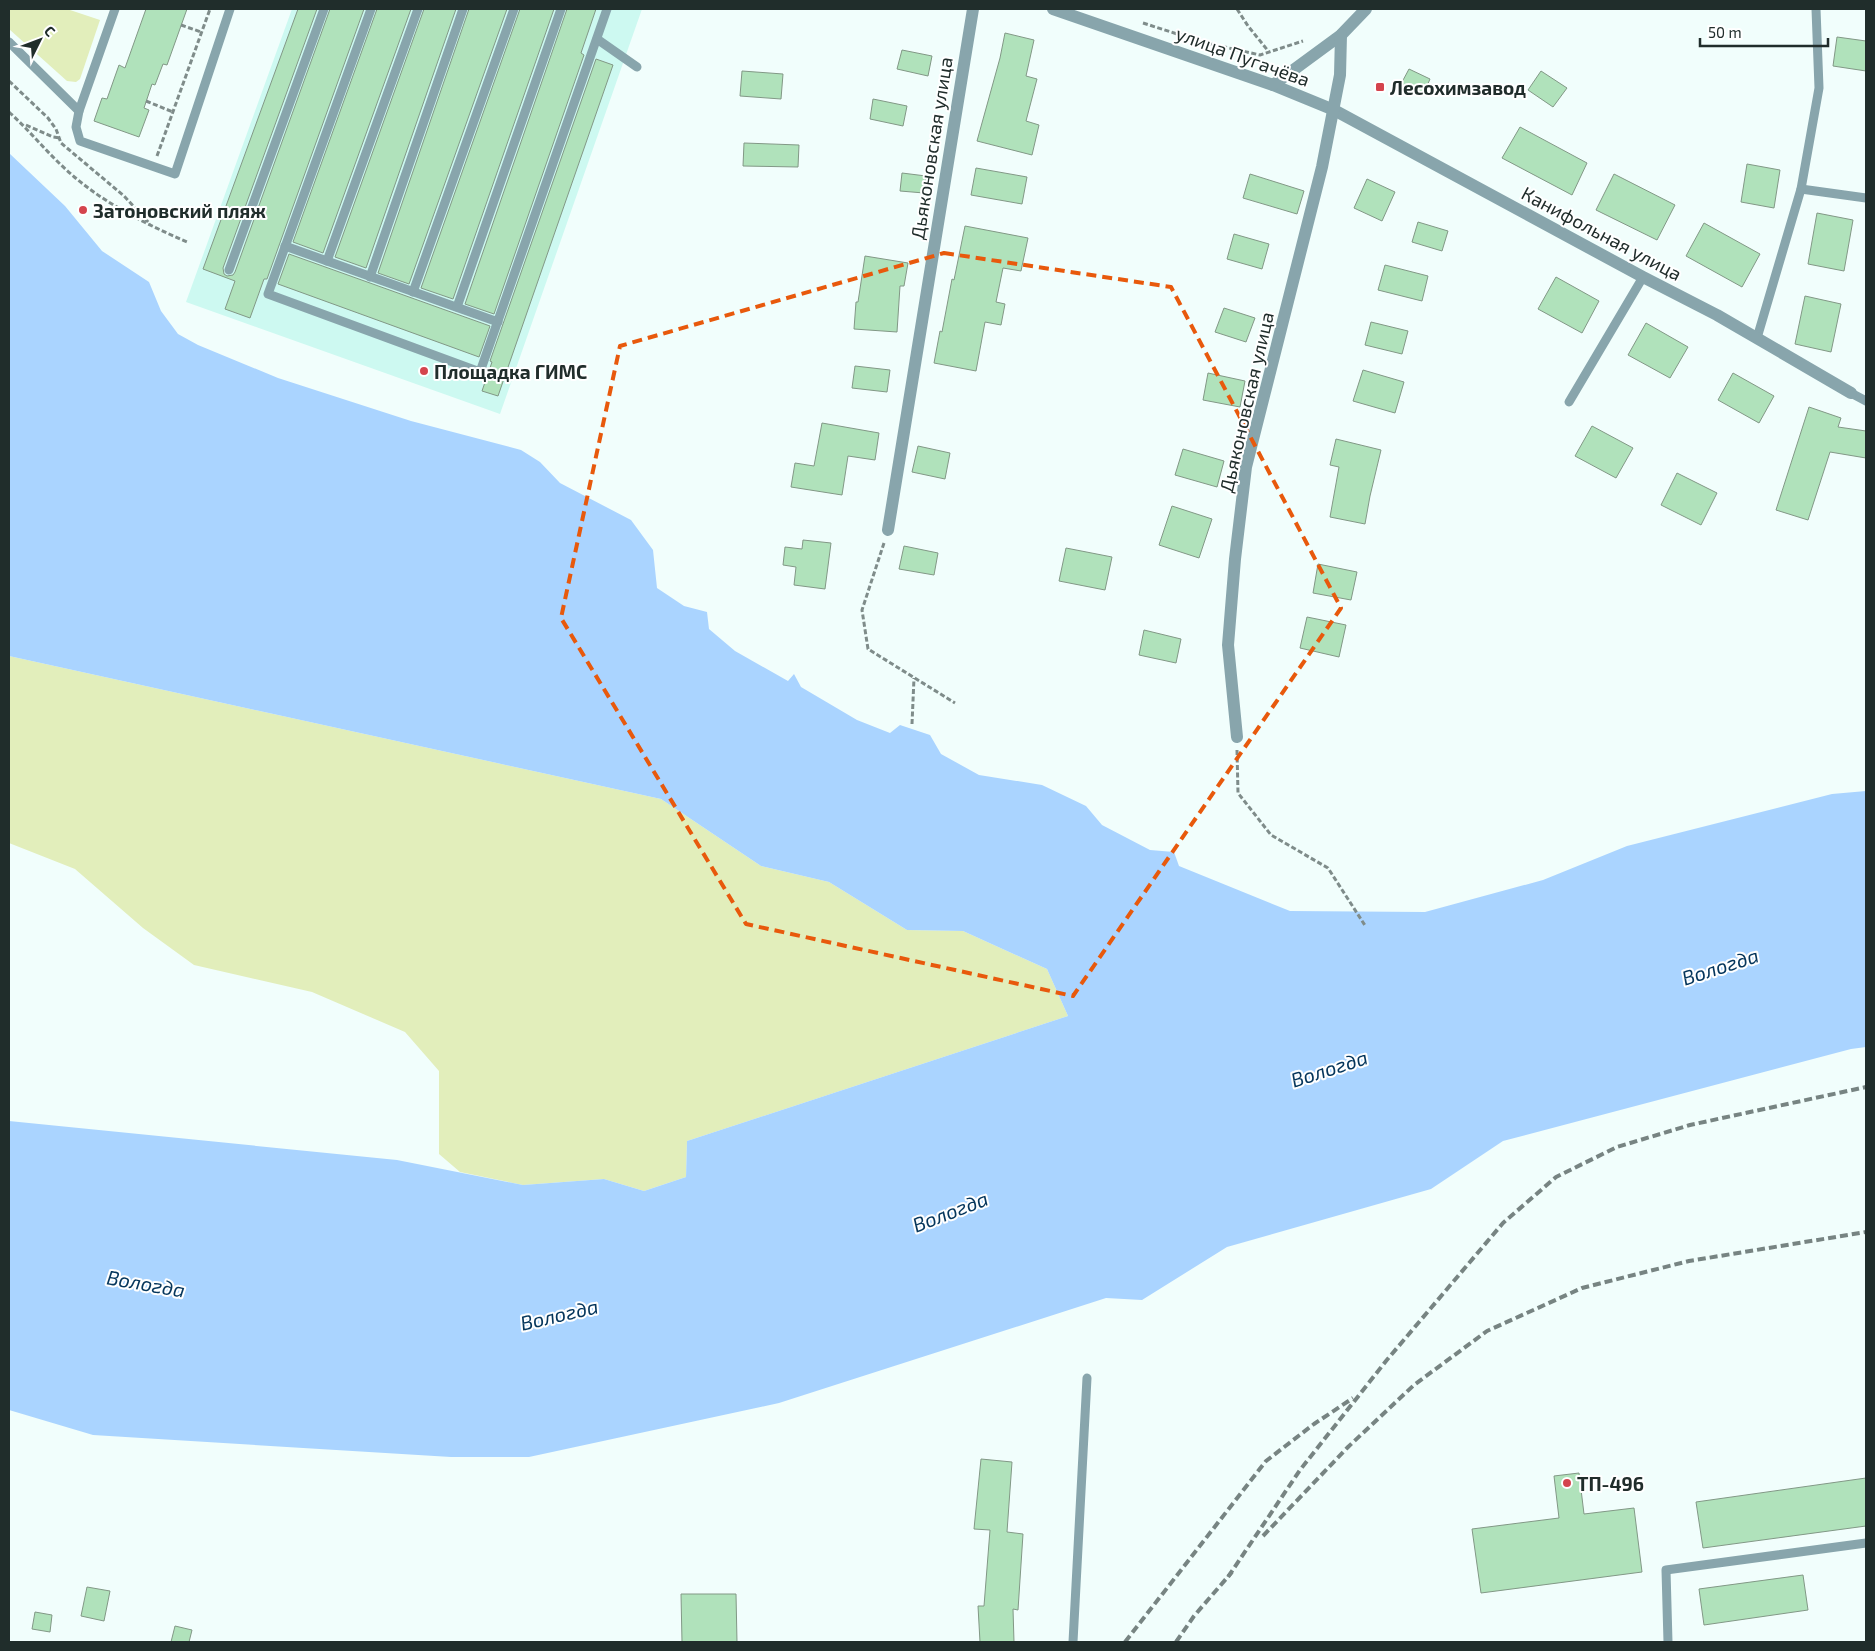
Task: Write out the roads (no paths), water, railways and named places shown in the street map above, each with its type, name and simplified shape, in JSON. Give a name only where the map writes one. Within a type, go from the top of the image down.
[{"type":"street","name":"Дьяконовская улица","points":[[888,530],[973,9]]},
{"type":"street","name":"улица Пугачёва","points":[[1053,9],[1274,85],[1334,110]]},
{"type":"street","points":[[1274,85],[1341,35],[1366,9]]},
{"type":"street","name":"Дьяконовская улица","points":[[1237,737],[1228,645],[1235,559],[1246,467],[1320,177],[1340,75],[1341,35]]},
{"type":"street","name":"Канифольная улица","points":[[1334,110],[1643,277],[1717,314],[1850,393]]},
{"type":"lane","points":[[115,9],[79,110],[76,127],[80,141],[175,174],[230,9]]},
{"type":"lane","points":[[229,270],[324,9]]},
{"type":"lane","points":[[371,9],[268,294],[480,372],[607,9]]},
{"type":"lane","points":[[327,261],[418,9]]},
{"type":"lane","points":[[370,277],[464,9]]},
{"type":"lane","points":[[413,292],[514,9]]},
{"type":"lane","points":[[457,308],[561,9]]},
{"type":"lane","points":[[1756,338],[1801,189],[1820,88],[1816,9]]},
{"type":"lane","points":[[597,39],[637,67]]},
{"type":"lane","points":[[9,42],[79,110]]},
{"type":"lane","points":[[1801,189],[1866,198]]},
{"type":"lane","points":[[285,246],[498,322]]},
{"type":"lane","points":[[1569,402],[1643,277]]},
{"type":"lane","points":[[1850,393],[1866,401]]},
{"type":"lane","points":[[1073,1642],[1087,1378]]},
{"type":"lane","points":[[1668,1642],[1666,1570],[1866,1543]]},
{"type":"water","name":"Вологда","points":[[9,153],[65,206],[102,251],[149,282],[161,311],[178,334],[198,345],[278,378],[411,421],[521,450],[540,462],[560,483],[631,520],[653,550],[657,588],[684,606],[707,612],[709,629],[735,651],[788,681],[794,674],[801,687],[857,720],[890,733],[900,725],[930,735],[941,754],[979,775],[1042,785],[1086,806],[1102,825],[1150,850],[1174,852],[1179,866],[1290,911],[1425,912],[1543,880],[1627,846],[1832,794],[1866,791],[1866,1047],[1851,1049],[1503,1141],[1431,1189],[1227,1247],[1142,1300],[1106,1298],[779,1403],[529,1457],[451,1457],[93,1435],[9,1410],[9,1121],[397,1160],[523,1185],[604,1179],[644,1191],[686,1177],[687,1141],[1068,1016],[1047,969],[963,931],[907,930],[829,882],[761,866],[661,799],[9,656]]},
{"type":"railway","points":[[1228,1577],[1300,1470],[1386,1361],[1503,1223],[1556,1177],[1617,1147],[1690,1125],[1866,1087]]},
{"type":"railway","points":[[1263,1536],[1348,1447],[1414,1385],[1487,1331],[1582,1288],[1689,1261],[1866,1232]]},
{"type":"railway","points":[[1125,1642],[1266,1461],[1314,1424],[1353,1398]]},
{"type":"railway","points":[[1176,1642],[1194,1616],[1232,1572]]},
{"type":"place","name":"Лесохимзавод","points":[[1380,87]]},
{"type":"place","name":"Затоновский пляж","points":[[83,210]]},
{"type":"place","name":"Площадка ГИМС","points":[[424,371]]},
{"type":"place","name":"ТП-496","points":[[1567,1483]]}]
